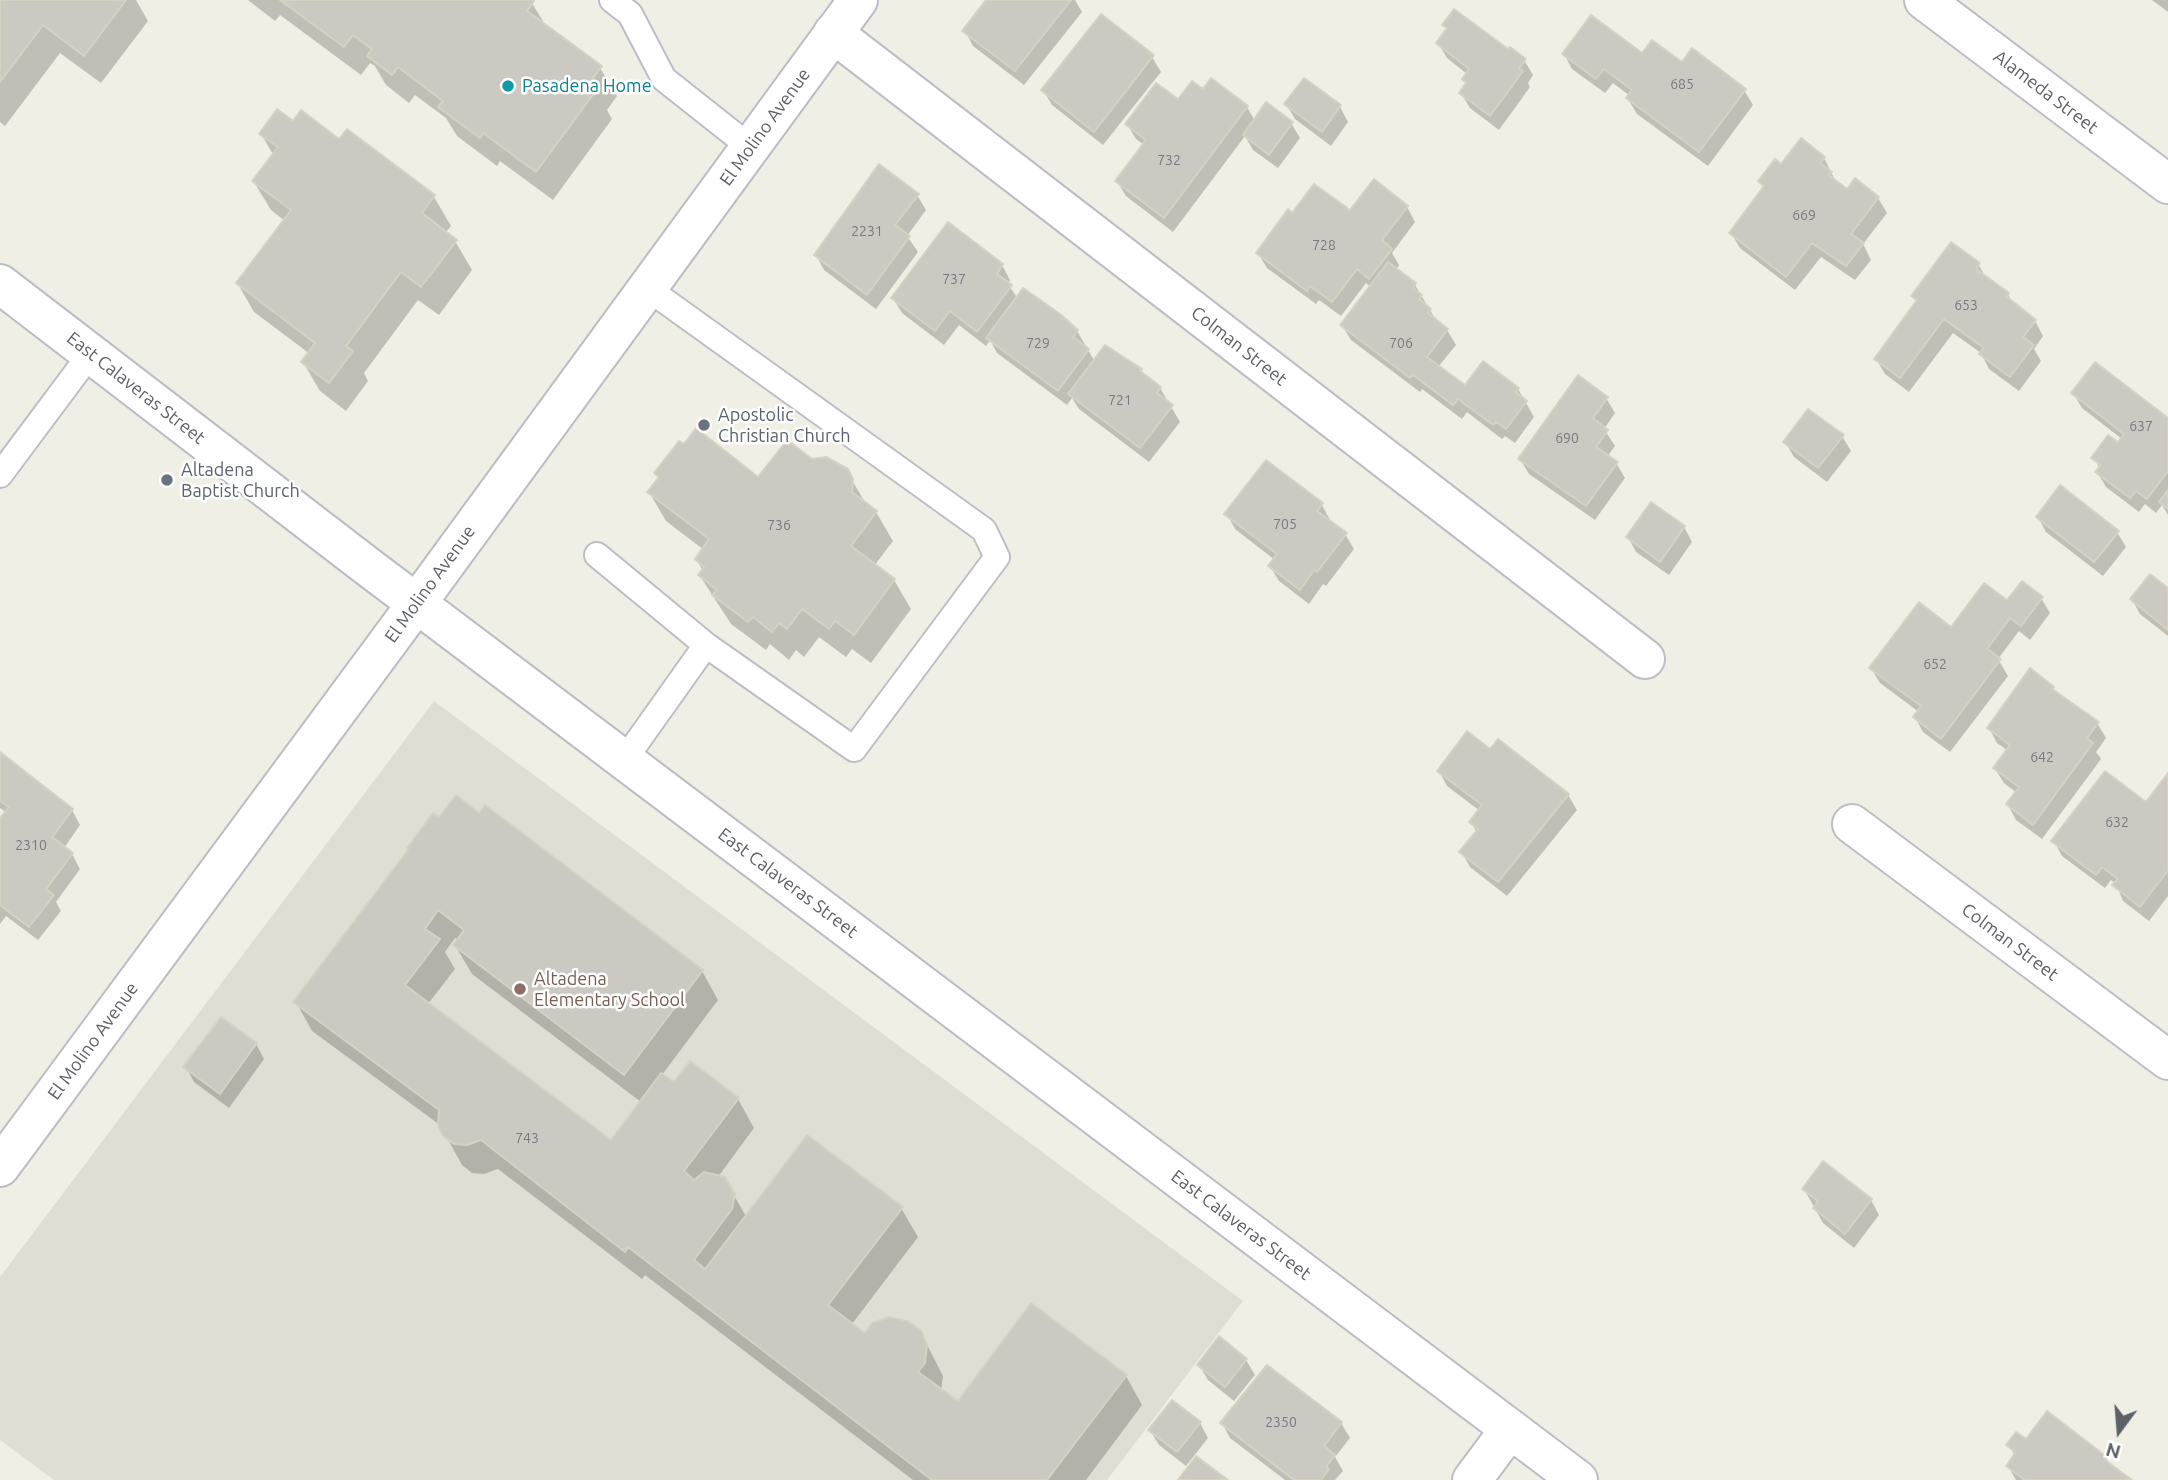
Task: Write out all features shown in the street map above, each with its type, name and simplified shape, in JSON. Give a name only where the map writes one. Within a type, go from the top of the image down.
[{"type":"street","name":"El Molino Avenue","points":[[0,1167],[858,0]]},
{"type":"street","name":"Alameda Street","points":[[1923,0],[2168,184]]},
{"type":"street","name":"Colman Street","points":[[833,33],[1645,659]]},
{"type":"street","name":"East Calaveras Street","points":[[0,284],[417,603],[1578,1480]]},
{"type":"street","name":"Colman Street","points":[[1852,824],[2168,1060]]},
{"type":"street","points":[[1472,1480],[1510,1429]]},
{"type":"lane","points":[[612,0],[630,14],[664,79],[750,147]]},
{"type":"lane","points":[[597,555],[706,645],[854,750],[997,557],[984,530],[647,288]]},
{"type":"lane","points":[[0,475],[91,353]]},
{"type":"lane","points":[[625,759],[706,645]]},
{"type":"shaded area","name":"Altadena Elementary School","points":[[434,701],[1243,1301],[1107,1480],[54,1480],[0,1440],[0,1277]]},
{"type":"building","points":[[0,0],[126,0],[84,56],[43,25],[0,82]]},
{"type":"building","name":"Pasadena Home","points":[[280,0],[532,0],[534,1],[527,11],[602,66],[589,83],[597,89],[536,172],[483,133],[480,138],[438,107],[443,101],[398,67],[392,75],[367,56],[372,49],[353,35],[344,47]]},
{"type":"building","points":[[986,0],[1071,0],[1015,71],[962,31]]},
{"type":"building","points":[[1454,9],[1526,59],[1519,69],[1523,71],[1490,116],[1459,93],[1466,83],[1462,79],[1469,69],[1436,43],[1447,28],[1442,25]]},
{"type":"building","points":[[1101,14],[1154,55],[1094,132],[1041,90]]},
{"type":"building","points":[[1591,15],[1642,53],[1652,40],[1682,62],[1692,48],[1746,89],[1699,152],[1626,98],[1632,90],[1604,69],[1596,79],[1562,54]]},
{"type":"building","points":[[1211,78],[1248,106],[1164,218],[1115,181],[1146,140],[1125,124],[1156,83],[1178,99],[1192,81],[1203,89]]},
{"type":"building","points":[[1304,78],[1341,105],[1322,132],[1284,104]]},
{"type":"building","points":[[1266,102],[1293,122],[1269,155],[1243,135]]},
{"type":"building","points":[[277,109],[293,121],[301,110],[339,139],[347,129],[435,195],[422,213],[457,240],[421,287],[401,272],[346,346],[353,351],[329,383],[301,362],[315,343],[236,283],[291,210],[252,181],[278,147],[259,134]]},
{"type":"building","points":[[1801,138],[1825,157],[1820,163],[1832,172],[1829,175],[1847,189],[1855,178],[1879,197],[1851,234],[1864,243],[1846,266],[1812,243],[1786,277],[1729,233],[1764,186],[1758,181],[1775,159],[1781,164]]},
{"type":"building","points":[[879,164],[919,194],[895,225],[910,236],[867,295],[814,255]]},
{"type":"building","points":[[1374,179],[1408,206],[1382,240],[1392,249],[1369,279],[1357,269],[1332,302],[1310,286],[1307,291],[1256,253],[1288,209],[1292,213],[1314,184],[1350,210]]},
{"type":"building","points":[[948,222],[1003,264],[997,274],[1012,285],[977,332],[950,311],[935,331],[891,298]]},
{"type":"building","points":[[1951,242],[1980,263],[1976,269],[2009,293],[2006,296],[2036,320],[2023,337],[2034,345],[2010,377],[1979,354],[1984,348],[1944,319],[1900,378],[1874,359],[1917,300],[1911,296]]},
{"type":"building","points":[[1388,262],[1416,283],[1413,288],[1422,295],[1419,299],[1431,309],[1428,313],[1448,329],[1427,357],[1465,385],[1483,361],[1519,388],[1516,392],[1527,401],[1506,429],[1496,422],[1493,425],[1458,399],[1453,405],[1413,375],[1410,378],[1340,325]]},
{"type":"building","points":[[1023,288],[1078,330],[1073,337],[1089,349],[1058,391],[986,338]]},
{"type":"building","points":[[1105,345],[1142,369],[1140,371],[1161,387],[1157,393],[1173,405],[1140,448],[1068,394]]},
{"type":"building","points":[[2095,362],[2168,418],[2168,471],[2147,499],[2136,491],[2130,498],[2095,472],[2101,465],[2091,458],[2108,435],[2118,442],[2124,434],[2071,393]]},
{"type":"building","points":[[1578,375],[1608,397],[1593,418],[1608,430],[1596,447],[1618,462],[1586,506],[1518,459]]},
{"type":"building","points":[[1808,409],[1844,435],[1818,468],[1783,442]]},
{"type":"building","points":[[696,428],[758,477],[787,440],[812,459],[826,457],[848,469],[853,479],[852,492],[877,511],[851,546],[895,579],[854,635],[835,621],[829,629],[802,609],[787,629],[779,623],[772,632],[753,617],[748,622],[712,595],[717,590],[698,575],[704,567],[695,559],[709,539],[647,492],[659,477],[654,473],[679,441],[684,444]]},
{"type":"building","points":[[1266,460],[1323,503],[1317,511],[1347,533],[1300,590],[1268,566],[1277,554],[1224,514]]},
{"type":"building","points":[[2060,485],[2119,531],[2094,562],[2036,517]]},
{"type":"building","points":[[2168,490],[2168,509],[2159,502]]},
{"type":"building","points":[[1651,502],[1685,526],[1660,562],[1626,537]]},
{"type":"building","points":[[2150,574],[2168,588],[2168,630],[2130,599]]},
{"type":"building","points":[[2022,581],[2043,597],[2021,626],[2010,618],[1987,649],[2001,659],[1941,739],[1913,717],[1921,706],[1869,668],[1919,602],[1951,627],[1984,583],[2007,600]]},
{"type":"building","points":[[2030,668],[2054,687],[2052,689],[2099,722],[2087,738],[2093,743],[2033,825],[2006,804],[2019,787],[1993,768],[2010,745],[1987,728]]},
{"type":"building","points":[[1467,731],[1490,749],[1498,739],[1569,794],[1498,882],[1459,852],[1478,829],[1469,822],[1482,805],[1437,771]]},
{"type":"building","points":[[0,752],[73,809],[52,837],[73,853],[46,889],[54,895],[29,927],[0,905],[0,818],[9,807],[0,801]]},
{"type":"building","points":[[2105,771],[2146,802],[2168,773],[2168,870],[2140,907],[2112,885],[2118,879],[2102,867],[2096,875],[2051,841]]},
{"type":"building","points":[[456,795],[479,813],[485,805],[703,970],[624,1075],[453,945],[464,930],[438,910],[425,929],[440,939],[405,985],[611,1140],[661,1073],[674,1082],[690,1061],[739,1098],[684,1171],[694,1180],[704,1172],[725,1177],[735,1194],[732,1209],[694,1260],[705,1269],[807,1135],[903,1207],[828,1305],[865,1333],[872,1323],[889,1317],[907,1321],[921,1330],[927,1345],[925,1363],[918,1372],[958,1401],[1031,1303],[1127,1375],[1047,1480],[932,1480],[628,1247],[625,1252],[481,1140],[467,1145],[454,1144],[443,1136],[438,1125],[439,1110],[293,1002],[433,813],[439,817]]},
{"type":"building","points":[[221,1017],[257,1043],[220,1094],[183,1067]]},
{"type":"building","points":[[1823,1161],[1872,1199],[1845,1234],[1813,1208],[1818,1201],[1802,1189]]},
{"type":"building","points":[[1219,1336],[1247,1359],[1225,1387],[1197,1365]]},
{"type":"building","points":[[1267,1365],[1342,1422],[1324,1446],[1335,1455],[1321,1480],[1294,1480],[1220,1423]]},
{"type":"building","points":[[1172,1400],[1201,1422],[1177,1452],[1148,1430]]},
{"type":"building","points":[[2047,1411],[2107,1457],[2105,1460],[2132,1480],[2025,1480],[2006,1466],[2016,1452],[2006,1445],[2016,1432],[2026,1439]]},
{"type":"building","points":[[1196,1456],[1228,1480],[1178,1480]]},
{"type":"place","name":"Pasadena Home","points":[[508,86]]},
{"type":"place","name":"Apostolic Christian Church","points":[[704,425]]},
{"type":"place","name":"Altadena Baptist Church","points":[[167,480]]},
{"type":"place","name":"Altadena Elementary School","points":[[520,989]]}]
